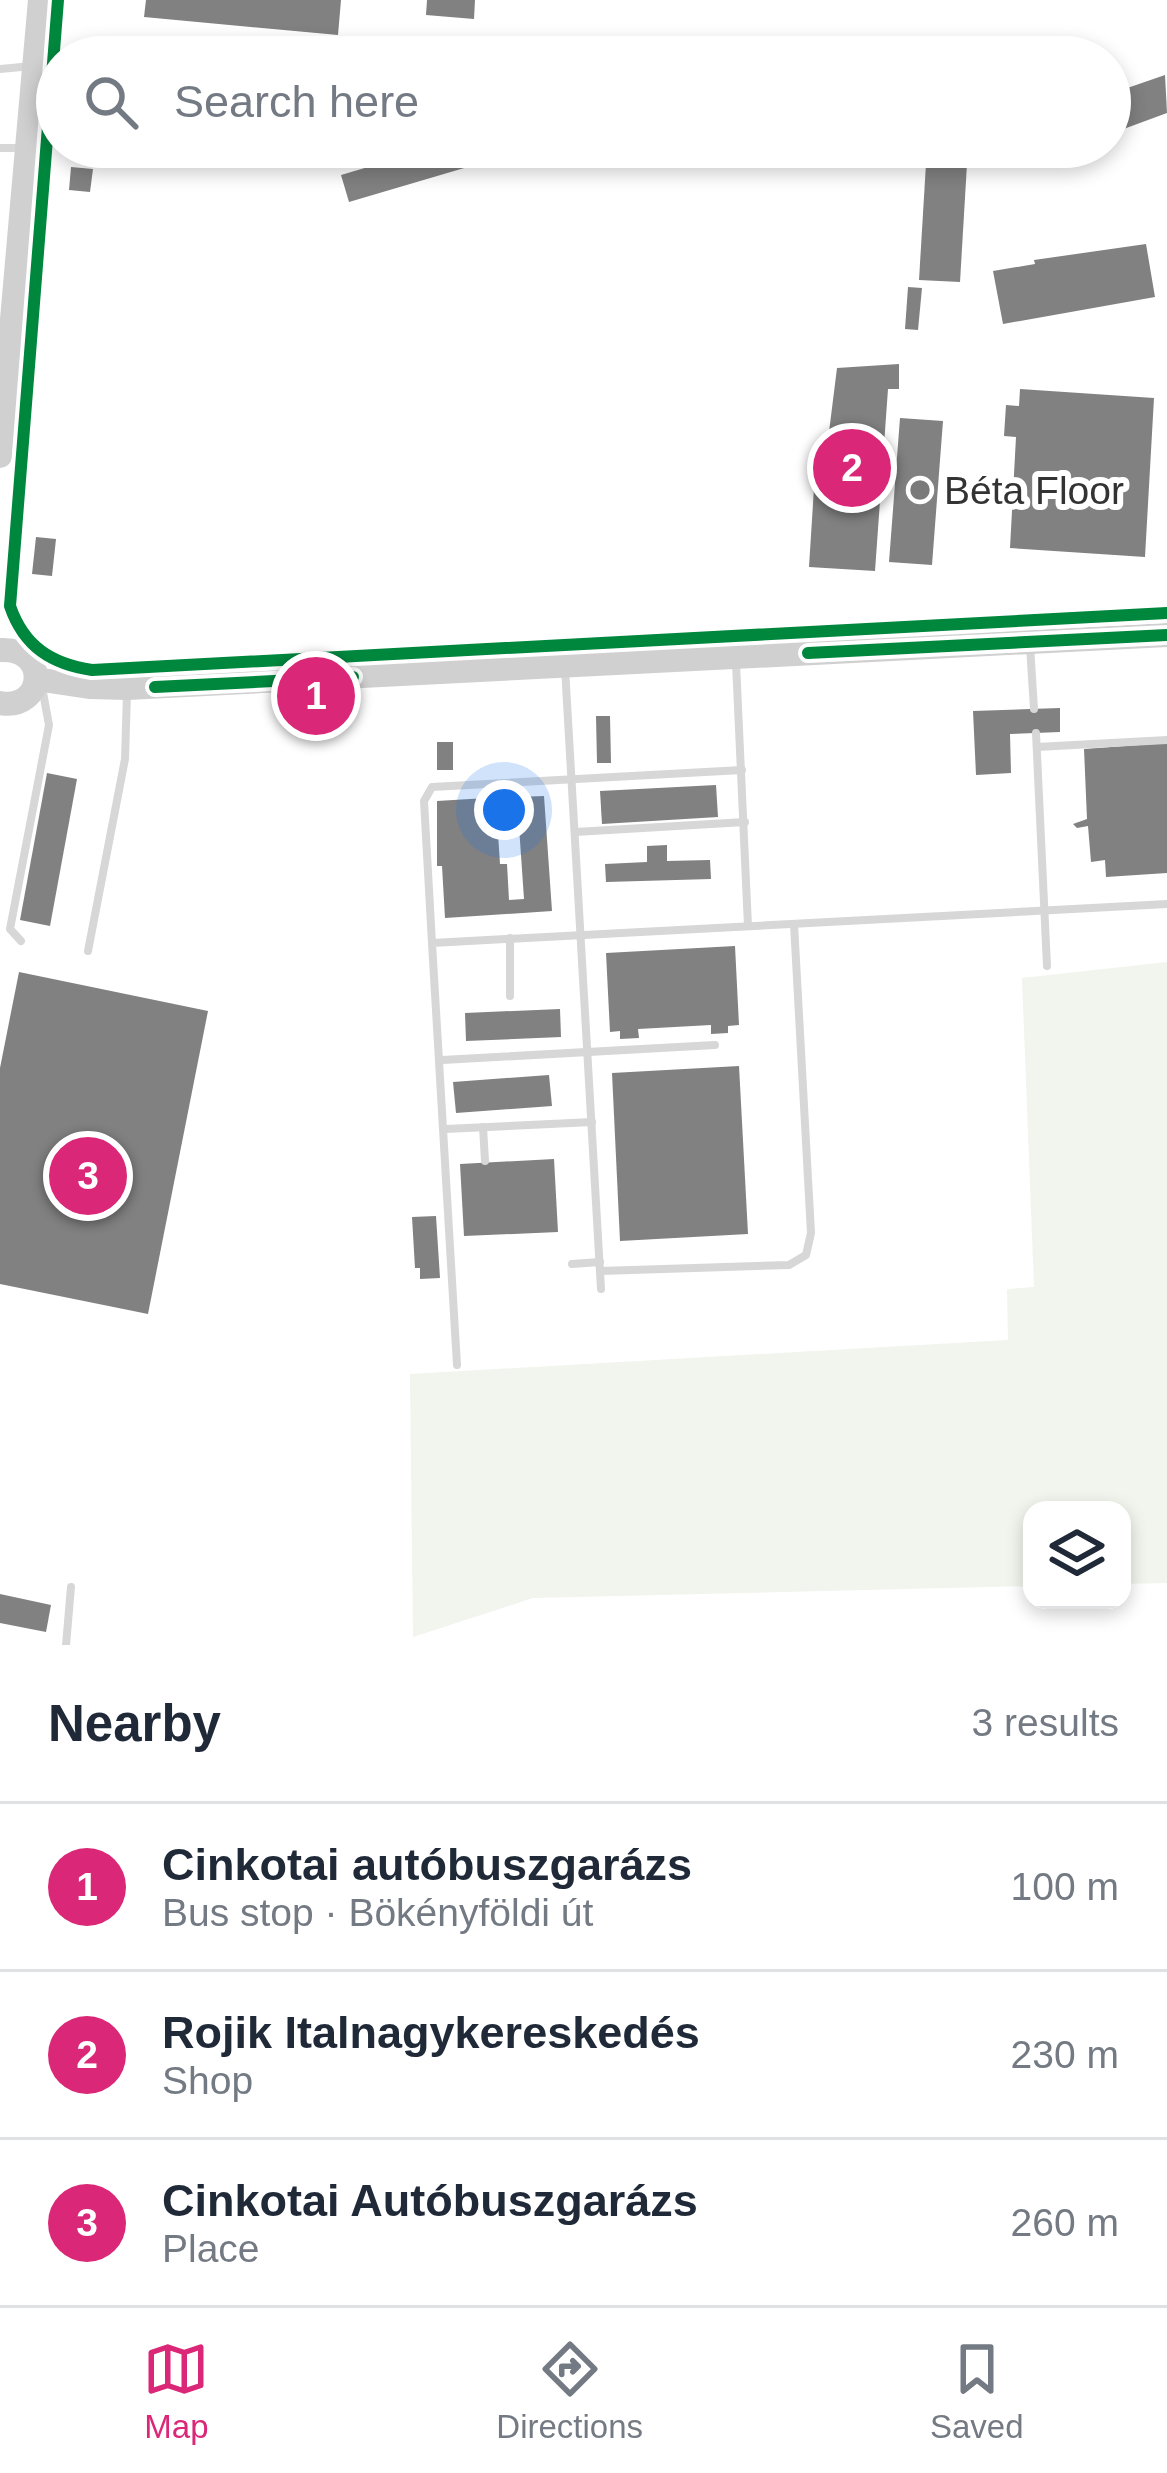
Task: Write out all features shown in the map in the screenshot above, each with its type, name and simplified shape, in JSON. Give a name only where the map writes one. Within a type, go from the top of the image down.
[{"type":"street","points":[[36,36],[40,0]]},
{"type":"street","points":[[0,456],[5,332],[36,38]]},
{"type":"street","points":[[39,679],[89,688],[127,688],[1167,635]]},
{"type":"street","points":[[1,648],[26,656],[39,679]]},
{"type":"street","points":[[0,703],[22,701],[39,679]]},
{"type":"lane","points":[[0,69],[33,66]]},
{"type":"lane","points":[[0,148],[27,148]]},
{"type":"lane","points":[[1030,644],[1034,709]]},
{"type":"lane","points":[[736,657],[748,926]]},
{"type":"lane","points":[[565,665],[601,1289]]},
{"type":"lane","points":[[21,941],[10,929],[49,724],[39,679]]},
{"type":"lane","points":[[88,951],[125,759],[127,688]]},
{"type":"lane","points":[[1036,733],[1047,966]]},
{"type":"lane","points":[[1036,748],[1167,740]]},
{"type":"lane","points":[[457,1365],[424,801],[428,791],[436,785],[742,770]]},
{"type":"lane","points":[[575,832],[745,822]]},
{"type":"lane","points":[[432,943],[1167,904]]},
{"type":"lane","points":[[572,1264],[789,1265],[806,1255],[812,1233],[794,923]]},
{"type":"lane","points":[[510,938],[510,996]]},
{"type":"lane","points":[[442,1060],[715,1046]]},
{"type":"lane","points":[[445,1129],[592,1122]]},
{"type":"lane","points":[[483,1127],[484,1161]]},
{"type":"lane","points":[[65,1645],[71,1587]]},
{"type":"shaded area","points":[[1167,962],[1167,1583],[1131,1584],[1131,1501],[1023,1501],[1023,1586],[533,1598],[413,1637],[410,1374],[1008,1340],[1007,1289],[1034,1287],[1022,978]]},
{"type":"building","points":[[146,0],[341,0],[338,35],[144,17]]},
{"type":"building","points":[[427,0],[475,0],[474,19],[426,15]]},
{"type":"building","points":[[1165,75],[1167,113],[1131,126],[1131,87]]},
{"type":"building","points":[[71,168],[93,169],[90,192],[69,190]]},
{"type":"building","points":[[365,168],[464,168],[349,202],[341,175]]},
{"type":"building","points":[[926,168],[967,168],[960,282],[919,280]]},
{"type":"building","points":[[1146,244],[1155,297],[1003,324],[993,271],[1035,264],[1034,260]]},
{"type":"building","points":[[908,287],[922,288],[918,330],[905,329]]},
{"type":"building","points":[[899,364],[899,389],[888,389],[875,571],[809,567],[815,472],[824,472],[837,368]]},
{"type":"building","points":[[1020,389],[1154,398],[1145,557],[1010,548],[1016,437],[1004,436],[1006,405],[1019,406]]},
{"type":"building","points":[[900,418],[943,421],[932,565],[889,562]]},
{"type":"building","points":[[36,537],[56,539],[52,576],[32,574]]},
{"type":"building","points":[[1060,708],[1060,732],[1010,734],[1011,773],[976,775],[973,711]]},
{"type":"building","points":[[596,716],[610,716],[611,763],[597,763]]},
{"type":"building","points":[[437,742],[453,742],[453,770],[437,770]]},
{"type":"building","points":[[1167,743],[1167,873],[1106,877],[1105,860],[1091,862],[1088,826],[1073,824],[1087,819],[1084,749]]},
{"type":"building","points":[[47,773],[77,779],[50,926],[20,920]]},
{"type":"building","points":[[716,785],[718,817],[602,824],[600,791]]},
{"type":"building","points":[[544,796],[552,911],[445,918],[442,866],[437,866],[437,801],[503,797],[505,834],[498,834],[500,864],[507,864],[509,900],[524,899],[517,797]]},
{"type":"building","points":[[667,845],[667,861],[710,860],[711,879],[606,882],[605,864],[647,862],[647,846]]},
{"type":"building","points":[[735,946],[739,1025],[728,1026],[728,1033],[711,1034],[711,1025],[638,1029],[639,1038],[620,1039],[620,1031],[610,1032],[606,953]]},
{"type":"building","points":[[19,972],[208,1011],[148,1314],[0,1284],[0,1068]]},
{"type":"building","points":[[560,1009],[561,1037],[466,1041],[465,1013]]},
{"type":"building","points":[[739,1066],[748,1234],[620,1241],[612,1073]]},
{"type":"building","points":[[549,1075],[552,1106],[456,1113],[453,1082]]},
{"type":"building","points":[[554,1159],[558,1232],[464,1236],[460,1164]]},
{"type":"building","points":[[436,1216],[440,1278],[420,1279],[412,1217]]},
{"type":"building","points":[[0,1594],[51,1605],[46,1632],[0,1623]]},
{"type":"cycle path","points":[[55,36],[58,0]]},
{"type":"cycle path","points":[[45,168],[10,606],[32,643],[64,663],[92,670],[1167,613]]},
{"type":"cycle path","points":[[808,653],[1167,635]]},
{"type":"cycle path","points":[[155,687],[353,677]]},
{"type":"place","name":"Rojik Italnagykereskedés","points":[[852,468]]},
{"type":"place","name":"Béta Floor","points":[[920,490]]},
{"type":"place","name":"Cinkotai autóbuszgarázs","points":[[316,696]]},
{"type":"place","name":"Cinkotai Autóbuszgarázs","points":[[88,1176]]}]
